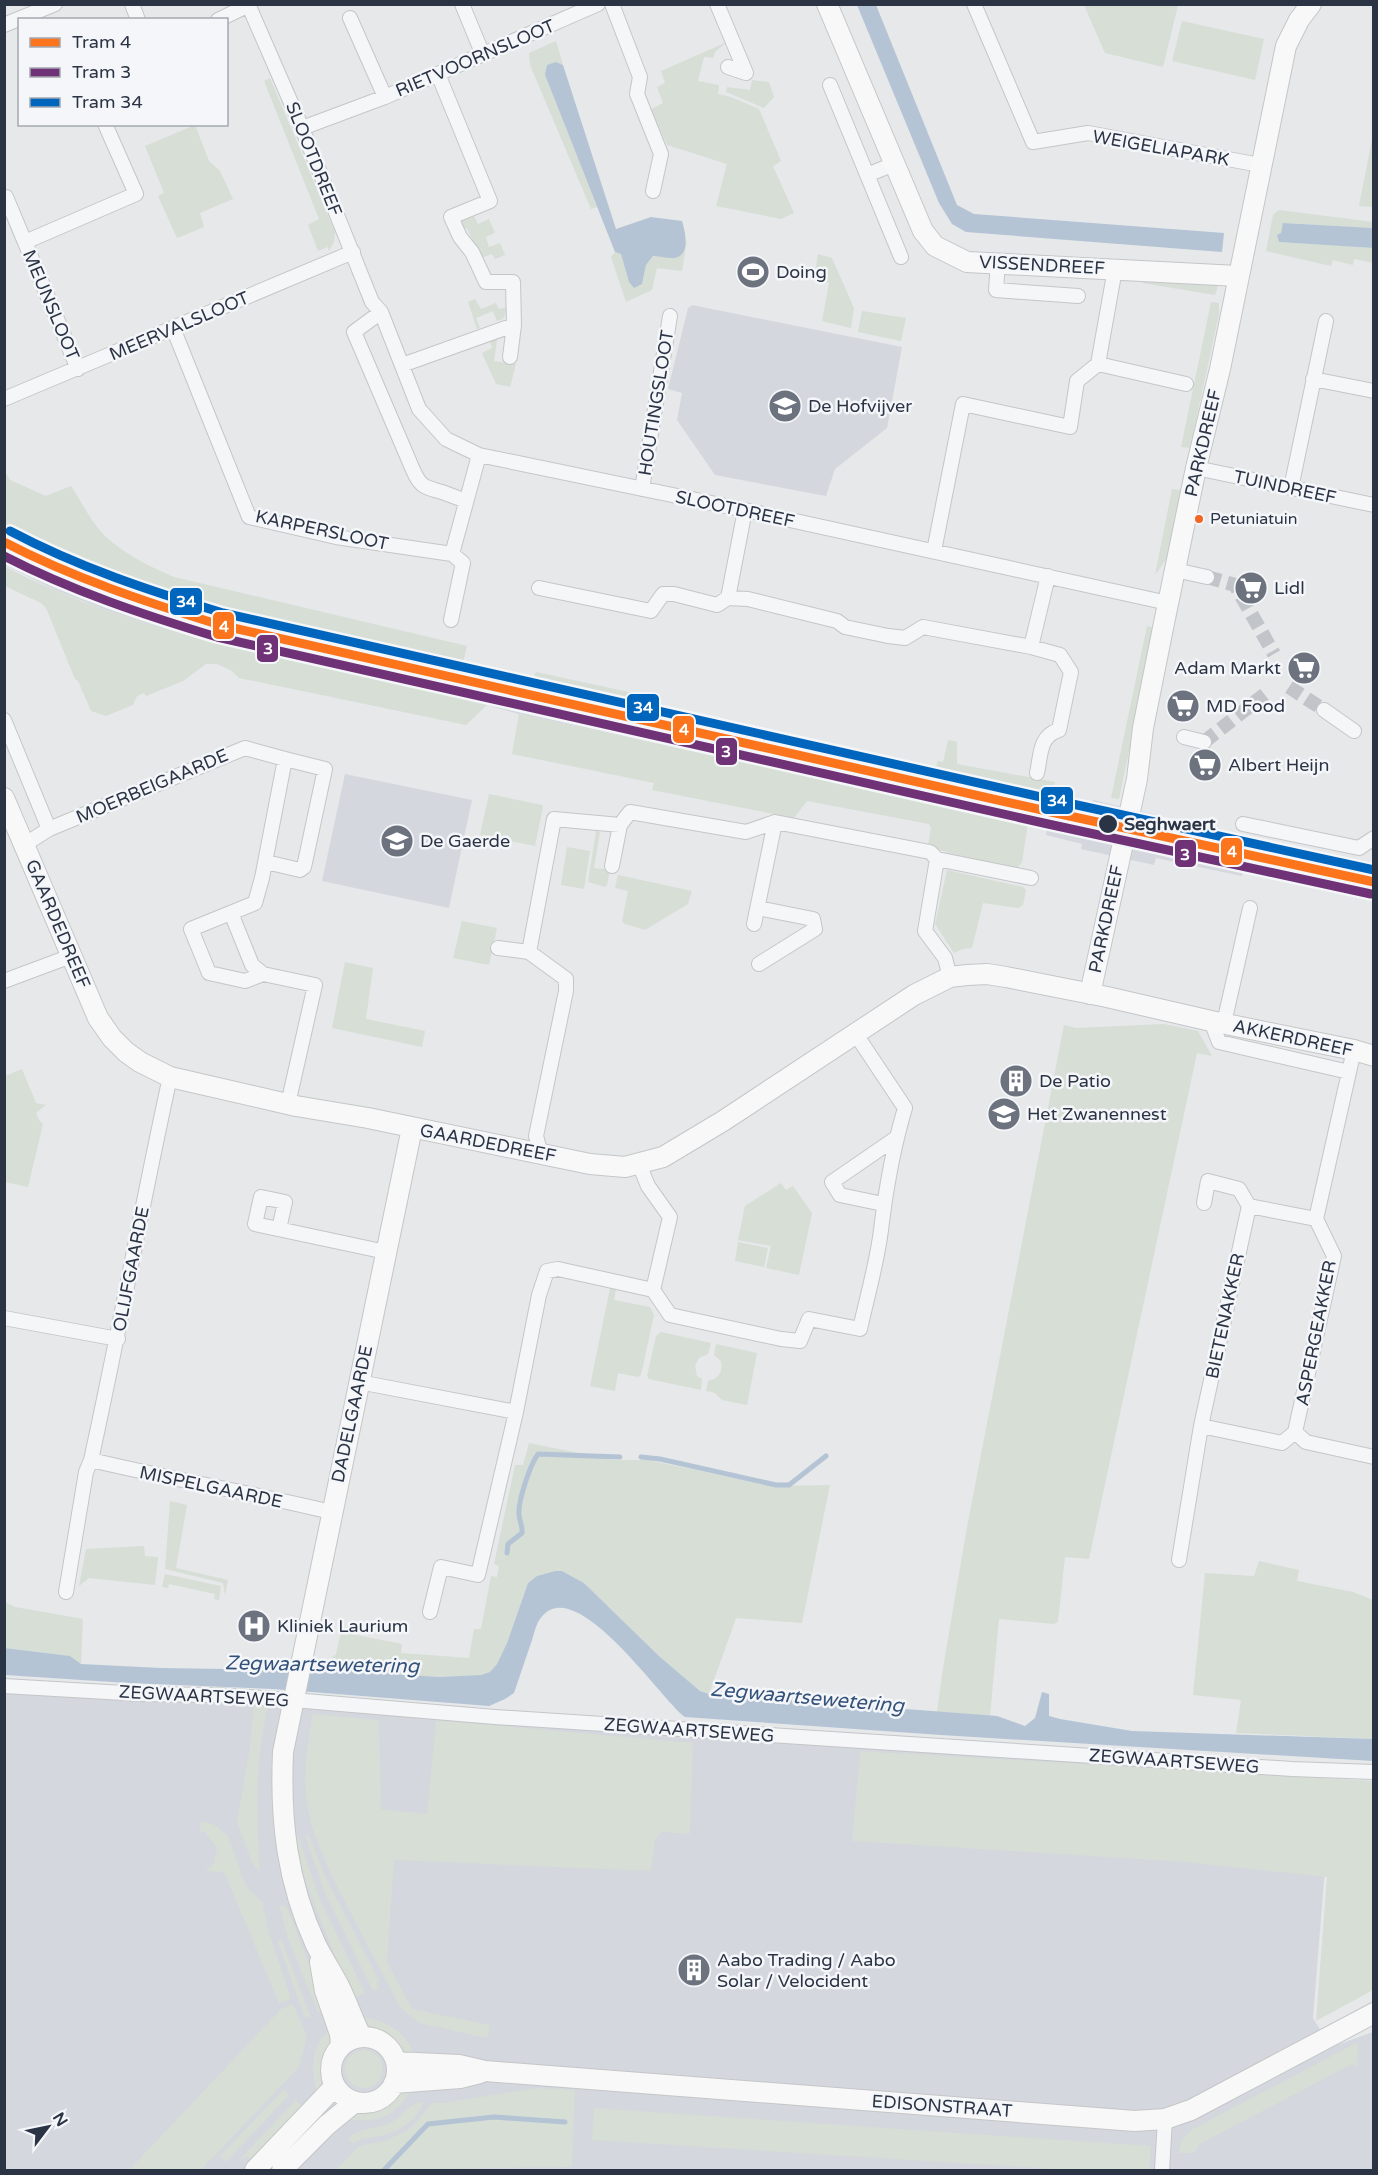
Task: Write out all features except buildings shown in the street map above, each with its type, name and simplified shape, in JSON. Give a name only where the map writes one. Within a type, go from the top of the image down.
[{"type":"street","points":[[21,18],[55,4]]},
{"type":"street","points":[[462,4],[483,55]]},
{"type":"street","name":"RIETVOORNSLOOT","points":[[302,128],[438,75],[598,4]]},
{"type":"street","points":[[612,4],[640,77],[637,94],[661,154],[653,191]]},
{"type":"street","points":[[717,4],[746,73],[728,67]]},
{"type":"street","name":"VISSENDREEF","points":[[827,4],[923,231],[935,246],[967,262],[1238,276]]},
{"type":"street","name":"WEIGELIAPARK","points":[[974,4],[1033,142],[1088,134],[1260,165]]},
{"type":"street","name":"PARKDREEF","points":[[1090,994],[1137,779],[1143,728],[1168,603],[1196,468],[1220,369],[1286,46],[1299,20],[1311,4]]},
{"type":"street","points":[[222,18],[248,5]]},
{"type":"street","name":"SLOOTDREEF","points":[[248,5],[302,128],[372,302],[381,312],[419,409],[446,439],[479,455],[745,510],[1168,603]]},
{"type":"street","name":"RIETVOORNSLOOT","points":[[350,18],[385,97]]},
{"type":"street","points":[[4,25],[18,19]]},
{"type":"street","points":[[438,75],[490,201],[451,217],[460,237],[472,252],[486,282],[513,282],[514,324],[510,357]]},
{"type":"street","points":[[830,85],[901,257]]},
{"type":"street","name":"MEUNSLOOT","points":[[25,242],[136,194],[106,126]]},
{"type":"street","points":[[867,175],[894,164]]},
{"type":"street","name":"MEUNSLOOT","points":[[6,197],[78,369]]},
{"type":"street","name":"MEERVALSLOOT","points":[[4,399],[353,252]]},
{"type":"street","points":[[998,262],[996,290],[1078,296]]},
{"type":"street","points":[[934,551],[963,404],[1070,427],[1077,381],[1098,364],[1114,269]]},
{"type":"street","points":[[381,312],[354,332],[415,476],[426,489],[466,501]]},
{"type":"street","name":"HOUTINGSLOOT","points":[[642,489],[670,316]]},
{"type":"street","points":[[1291,488],[1326,321]]},
{"type":"street","points":[[402,365],[514,324]]},
{"type":"street","name":"KARPERSLOOT","points":[[173,328],[249,517],[336,537],[452,554]]},
{"type":"street","points":[[1098,364],[1186,384]]},
{"type":"street","points":[[1313,378],[1374,391]]},
{"type":"street","points":[[451,620],[463,563],[452,554],[479,455]]},
{"type":"street","name":"TUINDREEF","points":[[1196,468],[1374,505]]},
{"type":"street","points":[[728,598],[745,510]]},
{"type":"street","points":[[1175,570],[1206,577]]},
{"type":"street","points":[[1031,647],[1048,576]]},
{"type":"street","points":[[539,588],[651,611],[663,594],[674,594],[717,605],[728,598],[748,599],[837,621],[845,627],[888,636],[905,638],[923,627],[1031,647],[1060,655],[1071,672],[1059,730],[1043,740],[1038,773]]},
{"type":"street","points":[[1324,710],[1354,731]]},
{"type":"street","points":[[4,720],[49,829]]},
{"type":"street","points":[[1184,737],[1204,742]]},
{"type":"street","name":"MOERBEIGAARDE","points":[[24,845],[49,829],[244,748],[325,769],[304,867],[300,870],[266,862]]},
{"type":"street","points":[[263,974],[245,981],[209,973],[191,929],[255,903],[266,862],[285,759]]},
{"type":"street","name":"GAARDEDREEF","points":[[4,798],[98,1018],[112,1038],[140,1062],[170,1077],[288,1104],[601,1165],[625,1167],[639,1164],[663,1157],[680,1148],[914,995],[950,978],[987,974],[1090,994]]},
{"type":"street","points":[[612,866],[620,825],[630,812],[746,832],[776,822],[930,852],[937,859],[1031,878]]},
{"type":"street","points":[[529,952],[554,819],[620,825]]},
{"type":"street","points":[[754,924],[776,822]]},
{"type":"street","points":[[1243,824],[1359,848],[1374,838]]},
{"type":"street","points":[[937,859],[925,931],[945,958],[950,978]]},
{"type":"street","points":[[758,908],[813,919],[815,928],[759,964]]},
{"type":"street","points":[[1218,1022],[1250,908]]},
{"type":"street","points":[[231,913],[252,965],[263,974],[315,985],[288,1104]]},
{"type":"street","points":[[498,948],[529,952],[566,979],[566,991],[536,1136],[541,1154]]},
{"type":"street","points":[[4,981],[71,956]]},
{"type":"street","name":"AKKERDREEF","points":[[1090,994],[1374,1056]]},
{"type":"street","name":"AKKERDREEF","points":[[1218,1022],[1219,1042],[1349,1072]]},
{"type":"street","points":[[430,1612],[441,1567],[478,1575],[516,1412],[539,1295],[547,1270],[558,1269],[653,1290],[670,1315],[781,1339],[800,1341],[809,1319],[860,1329],[881,1231],[883,1204],[896,1138],[905,1108],[855,1033]]},
{"type":"street","points":[[1204,1203],[1208,1181],[1239,1189],[1249,1206],[1316,1219],[1354,1050]]},
{"type":"street","name":"OLIJFGAARDE","points":[[66,1592],[86,1472],[91,1460],[118,1339],[170,1077]]},
{"type":"street","name":"DADELGAARDE","points":[[317,1947],[295,1891],[285,1841],[281,1797],[283,1752],[412,1128]]},
{"type":"street","points":[[883,1204],[840,1195],[832,1182],[896,1138]]},
{"type":"street","points":[[639,1164],[648,1186],[670,1217],[653,1290]]},
{"type":"street","name":"BIETENAKKER","points":[[1179,1560],[1201,1426],[1249,1206]]},
{"type":"street","name":"ASPERGEAKKER","points":[[1295,1432],[1334,1256],[1316,1219]]},
{"type":"street","points":[[279,1229],[386,1252]]},
{"type":"street","points":[[4,1318],[118,1339]]},
{"type":"street","points":[[359,1382],[516,1412]]},
{"type":"street","points":[[1201,1426],[1282,1443],[1295,1432],[1306,1442],[1374,1457]]},
{"type":"street","name":"MISPELGAARDE","points":[[91,1460],[174,1480],[240,1491],[331,1512]]},
{"type":"street","name":"ZEGWAARTSEWEG","points":[[4,1686],[141,1694],[293,1698],[531,1720],[1292,1769],[1374,1772]]},
{"type":"street","points":[[317,1947],[340,1986],[361,2036]]},
{"type":"street","points":[[317,1947],[325,1991],[336,2021],[341,2045]]},
{"type":"street","name":"EDISONSTRAAT","points":[[396,2062],[459,2065],[485,2071],[1135,2121],[1165,2119],[1191,2110],[1374,2013]]},
{"type":"street","points":[[361,2036],[380,2041],[390,2050],[396,2062],[397,2076],[394,2083],[385,2096],[371,2102],[355,2102],[347,2098],[335,2086],[331,2068],[334,2055],[341,2045],[361,2036]]},
{"type":"street","name":"EDISONSTRAAT","points":[[394,2083],[460,2078],[485,2071]]},
{"type":"street","points":[[255,2170],[335,2086]]},
{"type":"street","points":[[282,2170],[327,2125],[355,2102]]},
{"type":"street","points":[[1162,2170],[1165,2119]]},
{"type":"shaded area","points":[[1084,5],[1178,5],[1163,67],[1105,53]]},
{"type":"shaded area","points":[[1182,21],[1264,39],[1255,80],[1172,61]]},
{"type":"shaded area","points":[[556,41],[563,65],[556,62],[545,75],[597,207],[591,209],[530,65],[529,53]]},
{"type":"shaded area","points":[[727,42],[715,52],[713,58],[704,57],[698,81],[719,85],[718,94],[759,109],[781,161],[773,166],[794,213],[781,219],[716,206],[727,164],[667,145],[651,109],[663,103],[657,87],[665,83],[661,71]]},
{"type":"shaded area","points":[[270,78],[335,232],[334,242],[329,251],[328,247],[318,251],[308,225],[319,219],[264,81]]},
{"type":"shaded area","points":[[752,80],[769,82],[774,97],[764,108],[726,92],[727,87],[750,90]]},
{"type":"shaded area","points":[[195,126],[209,161],[220,171],[233,199],[200,213],[204,227],[177,238],[158,196],[164,193],[145,146]]},
{"type":"shaded area","points":[[1373,134],[1373,207],[1359,206]]},
{"type":"shaded area","points":[[1279,210],[1373,222],[1373,228],[1284,223],[1279,240],[1280,242],[1373,248],[1373,263],[1354,259],[1353,265],[1333,260],[1331,266],[1266,251],[1273,215]]},
{"type":"shaded area","points":[[474,216],[478,224],[489,219],[495,233],[486,237],[489,247],[500,243],[505,255],[495,259],[492,254],[481,258],[467,228],[464,229],[460,221]]},
{"type":"shaded area","points":[[687,240],[682,271],[657,268],[652,290],[626,302],[611,257],[615,252],[621,254],[629,282],[642,284],[646,265],[653,256],[680,255]]},
{"type":"shaded area","points":[[818,254],[832,258],[854,308],[851,328],[822,321],[829,283],[814,278]]},
{"type":"shaded area","points":[[1147,278],[1219,282],[1215,295],[1142,283]]},
{"type":"shaded area","points":[[475,299],[481,309],[496,303],[499,309],[508,307],[503,319],[497,321],[493,311],[476,318],[480,328],[477,329],[468,302]]},
{"type":"shaded area","points":[[1211,302],[1219,303],[1219,314],[1190,448],[1181,447]]},
{"type":"shaded area","name":"De Hofvijver","points":[[692,305],[902,347],[887,428],[835,469],[826,496],[715,475],[677,420],[682,393],[668,389],[688,308]]},
{"type":"shaded area","points":[[862,311],[906,318],[901,341],[858,332]]},
{"type":"shaded area","points":[[490,340],[497,340],[494,361],[516,364],[510,387],[496,384],[482,353],[492,348]]},
{"type":"shaded area","points":[[5,472],[10,480],[46,496],[71,486],[102,533],[127,553],[164,573],[467,646],[461,671],[225,616],[132,587],[66,561],[5,531]]},
{"type":"shaded area","points":[[1172,489],[1181,490],[1170,554],[1155,575]]},
{"type":"shaded area","points":[[5,531],[19,540],[122,584],[222,616],[1052,806],[1055,799],[1090,808],[1093,800],[1165,817],[1164,824],[1249,843],[1248,848],[1373,872],[1373,901],[1243,872],[1242,876],[1156,858],[1154,865],[1081,849],[1082,844],[1046,835],[1047,828],[1029,823],[519,714],[218,644],[106,610],[55,590],[5,565]]},
{"type":"shaded area","points":[[4,566],[75,599],[187,635],[487,705],[466,725],[239,678],[232,671],[217,664],[206,664],[183,681],[146,696],[144,693],[137,696],[133,705],[106,716],[91,711],[75,679],[46,608],[41,603],[5,586]]},
{"type":"shaded area","points":[[1147,626],[1155,628],[1119,799],[1111,798]]},
{"type":"shaded area","points":[[536,672],[638,694],[641,696],[637,711],[512,682],[515,676],[533,679]]},
{"type":"shaded area","points":[[519,714],[1028,823],[1022,862],[1018,867],[1011,867],[962,857],[928,846],[931,828],[929,824],[807,801],[794,818],[652,790],[654,783],[512,754]]},
{"type":"shaded area","points":[[948,740],[957,742],[957,764],[1055,782],[1052,797],[934,773],[938,761],[943,762]]},
{"type":"shaded area","name":"De Gaerde","points":[[345,774],[472,800],[449,908],[322,881]]},
{"type":"shaded area","points":[[489,794],[542,805],[535,846],[480,835]]},
{"type":"shaded area","points":[[596,831],[600,832],[594,868],[610,870],[605,887],[588,882]]},
{"type":"shaded area","points":[[567,847],[590,851],[584,889],[561,885]]},
{"type":"shaded area","points":[[947,870],[1023,887],[1026,890],[1023,905],[1018,908],[983,903],[972,948],[954,953],[935,924]]},
{"type":"shaded area","points":[[618,875],[692,891],[688,904],[645,930],[625,924],[622,921],[628,891],[615,888]]},
{"type":"shaded area","points":[[462,921],[497,928],[489,965],[453,958]]},
{"type":"shaded area","points":[[345,962],[373,968],[366,1019],[425,1031],[422,1047],[332,1028]]},
{"type":"shaded area","points":[[1164,1024],[1198,1031],[1212,1056],[1197,1053],[1089,1559],[1065,1557],[1058,1622],[1054,1624],[999,1619],[990,1716],[937,1712],[967,1527],[1064,1025],[1076,1028]]},
{"type":"shaded area","points":[[22,1069],[36,1103],[46,1105],[36,1113],[43,1124],[28,1187],[5,1182],[5,1076]]},
{"type":"shaded area","points":[[781,1183],[786,1190],[793,1186],[812,1213],[799,1275],[766,1268],[771,1246],[738,1240],[745,1206]]},
{"type":"shaded area","points":[[738,1242],[768,1248],[764,1267],[735,1261]]},
{"type":"shaded area","points":[[610,1288],[616,1289],[614,1300],[650,1307],[654,1315],[641,1375],[638,1377],[618,1373],[615,1391],[590,1386]]},
{"type":"shaded area","points":[[661,1332],[711,1343],[708,1354],[699,1358],[695,1366],[697,1376],[702,1379],[701,1390],[649,1379],[647,1376],[656,1336]]},
{"type":"shaded area","points":[[716,1344],[757,1353],[747,1405],[722,1400],[715,1393],[706,1391],[708,1381],[717,1377],[721,1368],[721,1361],[714,1355]]},
{"type":"shaded area","points":[[529,1443],[613,1460],[648,1460],[773,1486],[830,1485],[802,1623],[736,1618],[709,1694],[700,1691],[660,1657],[584,1583],[562,1571],[555,1571],[537,1576],[528,1583],[507,1643],[497,1664],[490,1672],[481,1675],[439,1677],[319,1671],[336,1654],[341,1632],[402,1644],[401,1653],[469,1658],[474,1629],[481,1629],[491,1576],[497,1577],[499,1566],[494,1564],[515,1465],[523,1465]]},
{"type":"shaded area","points":[[170,1501],[187,1505],[176,1568],[228,1580],[225,1595],[223,1583],[165,1569]]},
{"type":"shaded area","points":[[144,1546],[145,1556],[158,1557],[155,1585],[89,1578],[79,1586],[86,1549]]},
{"type":"shaded area","points":[[1259,1561],[1299,1570],[1297,1581],[1353,1592],[1373,1600],[1373,1739],[1236,1733],[1241,1700],[1193,1695],[1205,1573],[1254,1576]]},
{"type":"shaded area","points":[[165,1574],[221,1586],[219,1600],[214,1599],[215,1594],[169,1584],[168,1588],[162,1587]]},
{"type":"shaded area","points":[[5,1602],[15,1607],[83,1619],[81,1664],[70,1656],[5,1648]]},
{"type":"shaded area","points":[[5,1689],[275,1702],[1332,1780],[1313,2018],[1331,2047],[1373,2032],[1373,2170],[5,2170]]},
{"type":"shaded area","points":[[254,1704],[269,1705],[260,1749],[258,1784],[260,1872],[252,1863],[237,1822],[250,1746]]},
{"type":"shaded area","points":[[313,1714],[379,1720],[381,1809],[427,1814],[436,1720],[693,1743],[690,1834],[662,1832],[655,1840],[651,1871],[394,1860],[387,1962],[412,2009],[490,2025],[487,2038],[419,2023],[400,2007],[340,1892],[314,1834],[305,1787],[306,1756]]},
{"type":"shaded area","points":[[860,1751],[1373,1781],[1373,1990],[1316,2021],[1327,1877],[1184,1862],[852,1841]]},
{"type":"shaded area","points":[[201,1821],[215,1825],[228,1836],[245,1884],[262,1901],[270,1936],[291,1999],[279,2003],[224,1872],[205,1871],[214,1863],[217,1848],[205,1832],[199,1832]]},
{"type":"shaded area","points":[[305,1835],[309,1835],[325,1876],[379,1980],[376,1982],[379,1988],[373,1991],[325,1893]]},
{"type":"shaded area","points":[[298,1836],[320,1900],[365,1993],[352,1999],[306,1883],[296,1842]]},
{"type":"shaded area","points":[[279,1905],[287,1907],[326,2009],[318,2012],[288,1938]]},
{"type":"shaded area","points":[[282,1941],[310,2016],[305,2018],[278,1942]]},
{"type":"shaded area","points":[[293,2004],[307,2037],[299,2067],[201,2170],[129,2170],[281,2009]]},
{"type":"shaded area","points":[[362,2017],[387,2024],[401,2033],[411,2047],[414,2056],[404,2051],[388,2035],[367,2024]]},
{"type":"shaded area","points":[[331,2029],[331,2038],[317,2092],[313,2075],[314,2058],[319,2042]]},
{"type":"shaded area","points":[[1358,2042],[1357,2068],[1352,2064],[1200,2144],[1194,2153],[1179,2153],[1182,2139],[1193,2129]]},
{"type":"shaded area","points":[[364,2050],[377,2056],[383,2069],[377,2082],[364,2088],[351,2082],[345,2069],[351,2056]]},
{"type":"shaded area","points":[[412,2088],[401,2105],[386,2116],[369,2120],[349,2119],[360,2112],[384,2106]]},
{"type":"shaded area","points":[[537,2088],[575,2090],[572,2167],[336,2170],[359,2146],[385,2141],[404,2132],[414,2125],[432,2103]]},
{"type":"shaded area","points":[[284,2089],[289,2095],[226,2162],[220,2156]]},
{"type":"shaded area","points":[[296,2100],[306,2110],[250,2159],[246,2156],[242,2160],[241,2158]]},
{"type":"shaded area","points":[[423,2102],[411,2121],[397,2130],[361,2139],[353,2144],[348,2139],[363,2130],[392,2122],[410,2107]]},
{"type":"shaded area","points":[[594,2108],[1151,2146],[1149,2170],[1072,2170],[592,2140]]},
{"type":"water","points":[[857,5],[876,5],[957,205],[974,214],[1224,233],[1222,252],[966,232],[952,224],[939,203]]},
{"type":"water","points":[[556,62],[563,65],[616,229],[651,217],[682,221],[686,240],[682,254],[673,258],[653,256],[646,265],[642,284],[634,288],[629,282],[621,254],[615,252],[545,75],[547,65]]},
{"type":"water","points":[[1283,223],[1373,228],[1373,248],[1279,242],[1277,235],[1281,233]]},
{"type":"water","points":[[562,1571],[584,1583],[660,1657],[700,1691],[709,1694],[997,1716],[1025,1726],[1035,1718],[1042,1692],[1049,1694],[1049,1716],[1060,1719],[1132,1731],[1373,1739],[1373,1761],[685,1717],[617,1643],[595,1624],[574,1611],[555,1608],[537,1624],[514,1693],[489,1706],[273,1689],[5,1675],[5,1648],[70,1656],[81,1664],[161,1668],[349,1671],[439,1677],[481,1675],[490,1672],[497,1664],[507,1643],[528,1583],[537,1576]]},
{"type":"waterway","points":[[507,1553],[508,1544],[522,1533],[519,1514],[520,1501],[528,1474],[538,1454],[620,1457]]},
{"type":"waterway","points":[[641,1457],[660,1459],[776,1485],[789,1485],[826,1456]]},
{"type":"waterway","points":[[384,2170],[428,2124],[494,2117],[565,2122]]},
{"type":"tunnel","points":[[1207,577],[1235,585],[1274,654]]},
{"type":"tunnel","points":[[1289,687],[1324,710]]},
{"type":"tunnel","points":[[1204,742],[1269,691]]},
{"type":"tram line","name":"34","points":[[10,531],[62,556],[115,577],[223,613],[1374,870]]},
{"type":"tram line","name":"4","points":[[4,542],[83,578],[220,625],[1051,812],[1374,882]]},
{"type":"tram line","name":"3","points":[[4,556],[109,601],[217,637],[1048,824],[1371,894]]},
{"type":"place","name":"Doing","points":[[753,272]]},
{"type":"place","name":"De Hofvijver","points":[[785,406]]},
{"type":"place","name":"Petuniatuin","points":[[1199,519]]},
{"type":"place","name":"Lidl","points":[[1251,588]]},
{"type":"place","name":"Adam Markt","points":[[1304,668]]},
{"type":"place","name":"MD Food","points":[[1183,706]]},
{"type":"place","name":"Albert Heijn","points":[[1205,765]]},
{"type":"place","name":"Seghwaert","points":[[1108,824]]},
{"type":"place","name":"De Gaerde","points":[[397,841]]},
{"type":"place","name":"De Patio","points":[[1016,1081]]},
{"type":"place","name":"Het Zwanennest","points":[[1004,1114]]},
{"type":"place","name":"Kliniek Laurium","points":[[254,1626]]},
{"type":"place","name":"Aabo Trading / Aabo Solar / Velocident","points":[[694,1970]]},
{"type":"water label","name":"Zegwaartsewetering","points":[[322,1665]]},
{"type":"water label","name":"Zegwaartsewetering","points":[[807,1698]]}]
